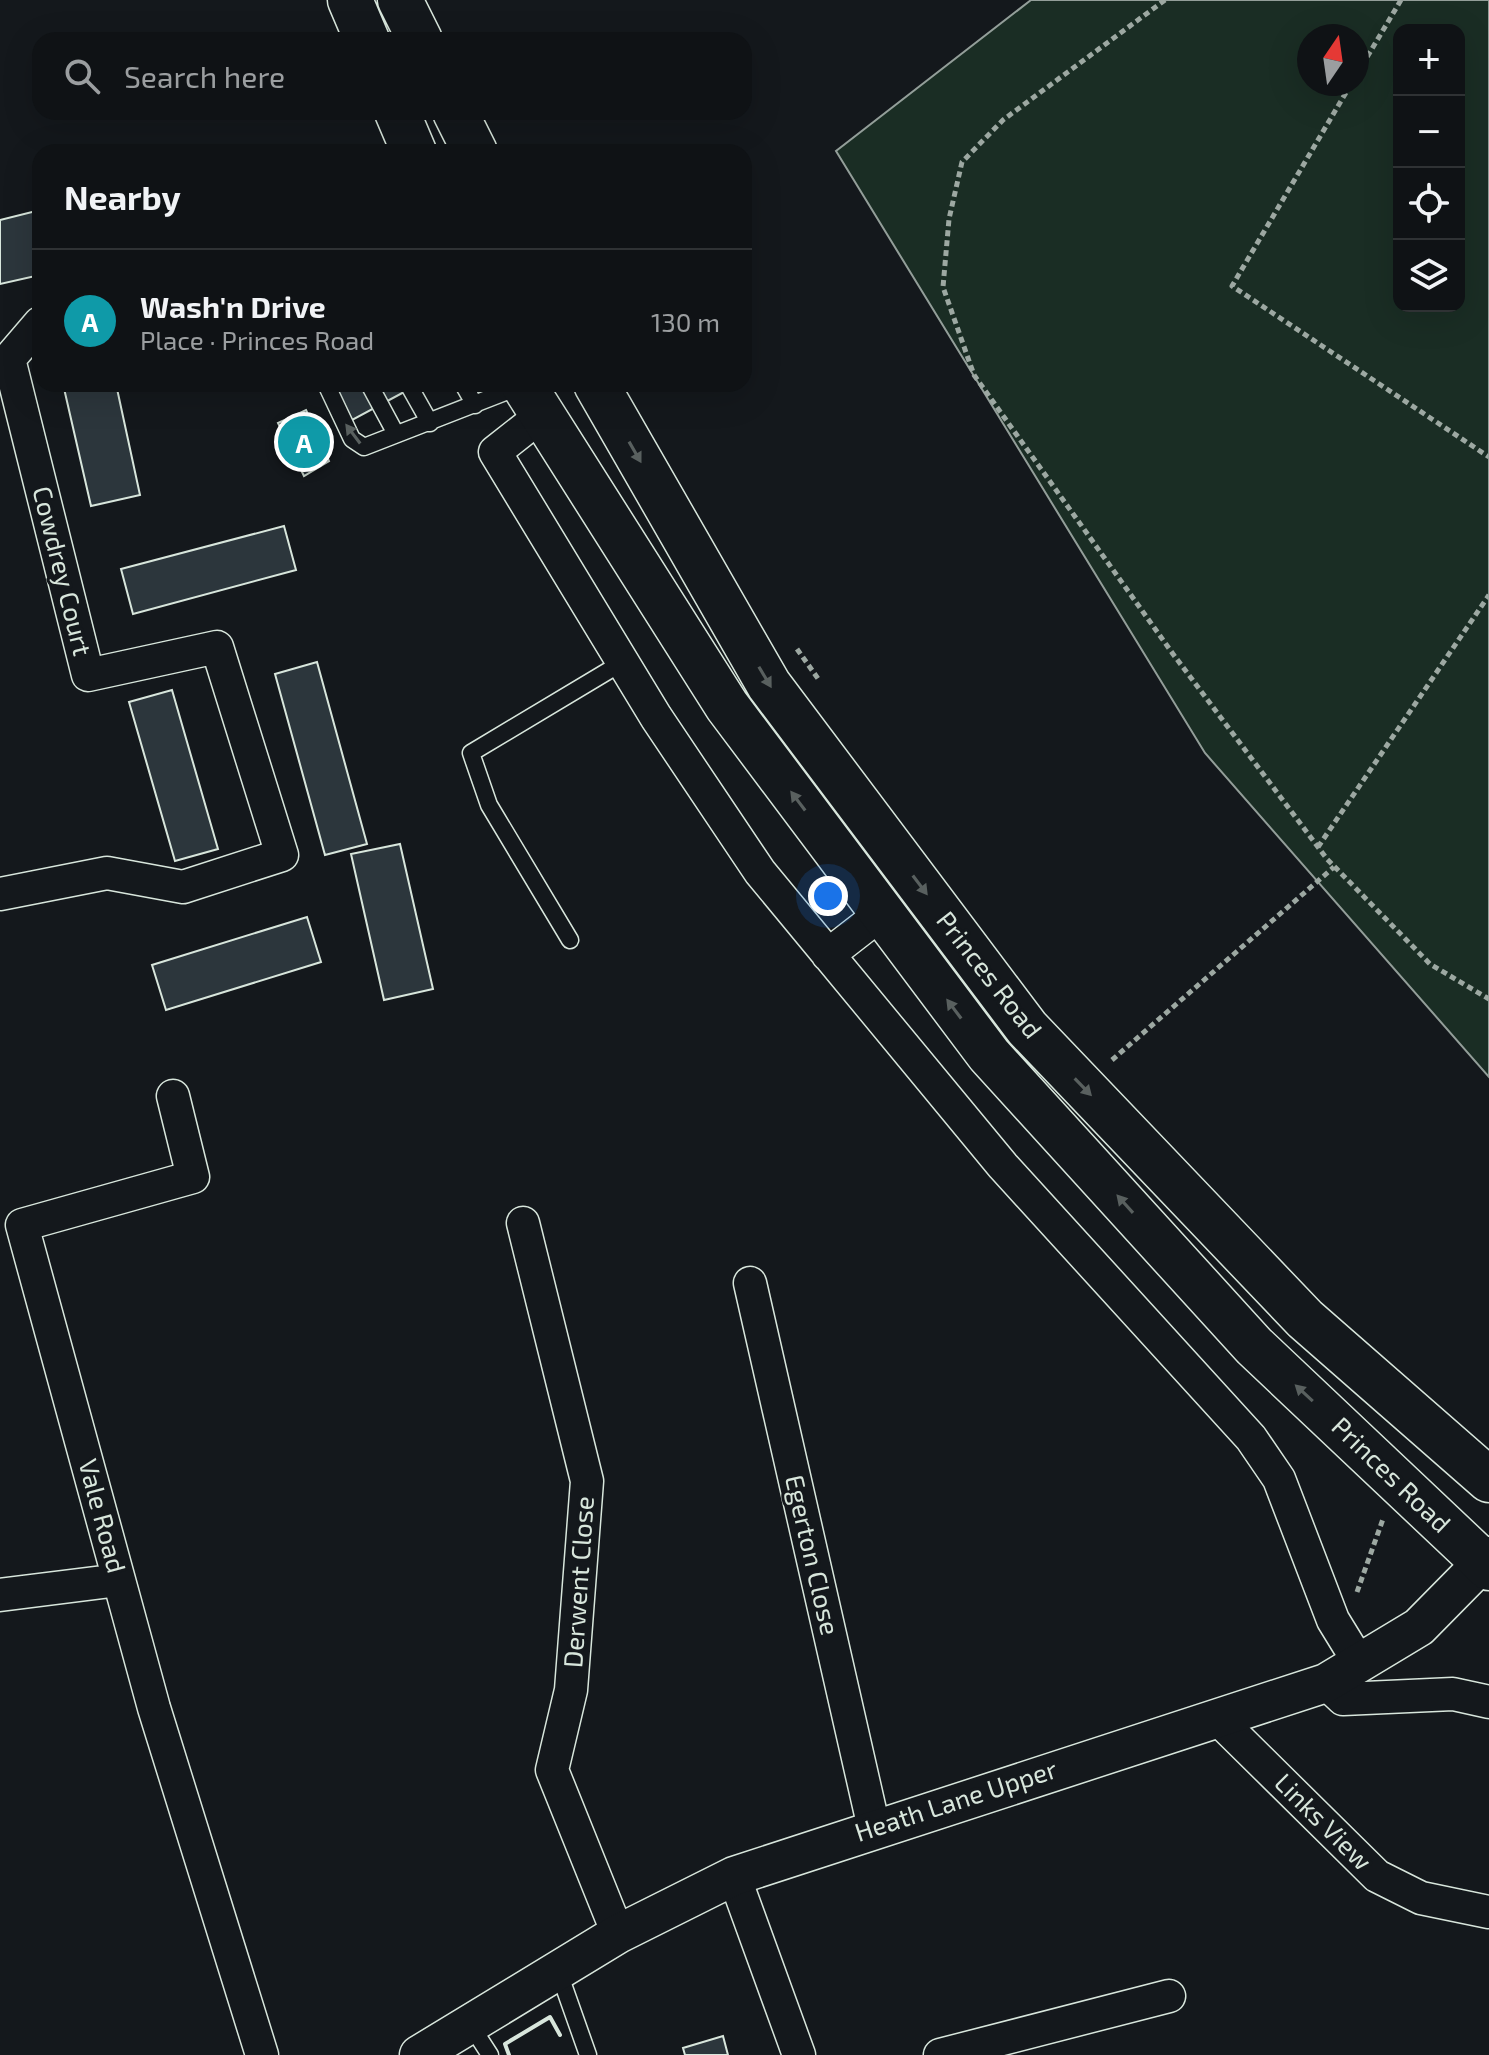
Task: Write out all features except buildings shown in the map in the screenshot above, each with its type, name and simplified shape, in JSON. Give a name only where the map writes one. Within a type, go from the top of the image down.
[{"type":"main road","points":[[350,0],[364,32]]},
{"type":"main road","points":[[400,0],[416,32]]},
{"type":"main road","points":[[400,120],[411,144]]},
{"type":"main road","points":[[459,120],[471,144]]},
{"type":"main road","name":"Princes Road","points":[[528,392],[727,706],[989,1055],[1254,1346],[1487,1562]]},
{"type":"main road","name":"Princes Road","points":[[601,392],[769,685],[1027,1028],[1305,1319],[1489,1480]]},
{"type":"street","name":"Cowdrey Court","points":[[0,894],[107,873],[183,887],[282,855],[217,647],[88,675],[9,359],[32,332]]},
{"type":"street","points":[[528,392],[495,452],[623,662],[760,872],[1003,1166],[1251,1438],[1279,1479],[1351,1649]]},
{"type":"street","points":[[828,955],[882,913]]},
{"type":"street","name":"Vale Road","points":[[173,1096],[193,1177],[11,1228],[119,1580],[154,1708],[262,2055]]},
{"type":"street","name":"Derwent Close","points":[[523,1223],[587,1481],[571,1690],[552,1770],[618,1934]]},
{"type":"street","name":"Egerton Close","points":[[750,1283],[874,1828]]},
{"type":"street","name":"Heath Lane Upper","points":[[419,2055],[480,2040],[558,1969],[618,1934],[734,1876],[1326,1683],[1351,1649],[1419,1627],[1487,1562]]},
{"type":"street","points":[[0,1595],[119,1580]]},
{"type":"street","points":[[1326,1683],[1343,1699],[1453,1694],[1489,1702]]},
{"type":"street","name":"Links View","points":[[1218,1719],[1377,1876],[1421,1898],[1489,1912]]},
{"type":"street","points":[[734,1876],[799,2055]]},
{"type":"street","points":[[940,2055],[1169,1996]]},
{"type":"lane","points":[[330,392],[352,439],[364,447],[475,405],[528,392]]},
{"type":"lane","points":[[373,392],[396,434]]},
{"type":"lane","points":[[413,392],[430,423]]},
{"type":"lane","points":[[468,392],[475,405]]},
{"type":"lane","points":[[570,940],[489,805],[471,753],[623,662]]},
{"type":"lane","points":[[558,1969],[588,2055]]},
{"type":"path","points":[[1165,0],[1003,120],[962,162],[949,219],[943,287],[974,375],[1173,654],[1318,847],[1430,964],[1489,999]]},
{"type":"path","points":[[1369,54],[1401,0]]},
{"type":"path","points":[[1344,96],[1232,286],[1489,457]]},
{"type":"path","points":[[1318,847],[1489,595]]},
{"type":"path","points":[[790,639],[826,691]]},
{"type":"path","points":[[1084,1088],[1334,867]]},
{"type":"path","points":[[1351,1649],[1387,1509]]},
{"type":"green space","points":[[1031,0],[1489,0],[1489,1077],[1205,753],[836,151]]},
{"type":"wall","points":[[509,2055],[505,2044],[550,2017],[560,2035]]},
{"type":"place","name":"Wash'n Drive","points":[[304,442]]}]
